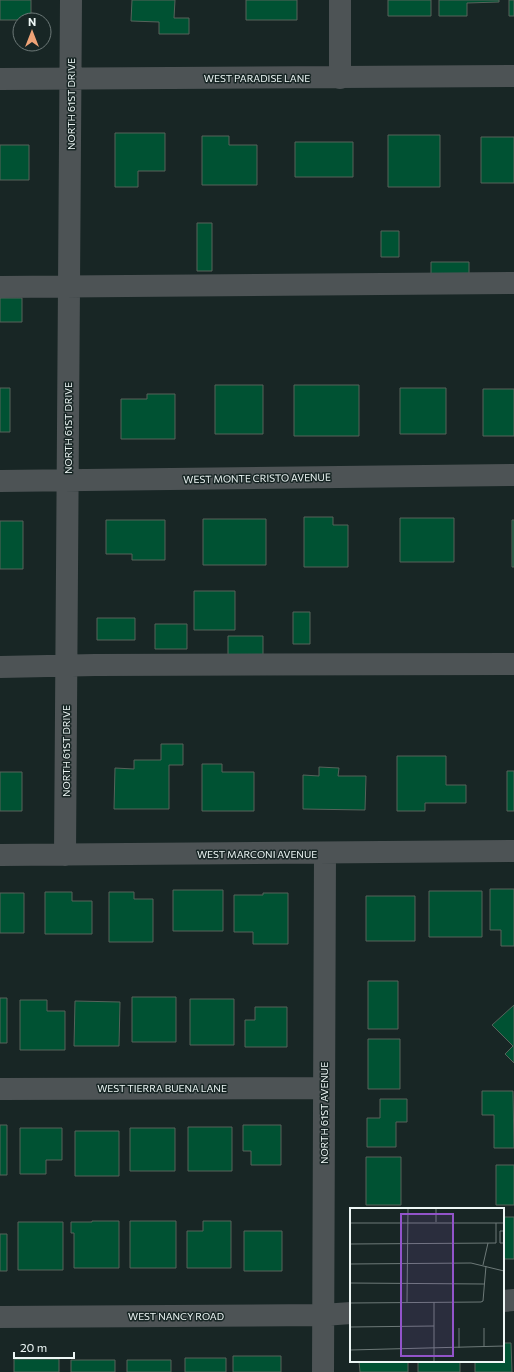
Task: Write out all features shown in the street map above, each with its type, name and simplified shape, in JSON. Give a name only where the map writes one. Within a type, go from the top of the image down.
[{"type":"street","name":"NORTH 61ST DRIVE","points":[[65,855],[71,0]]},
{"type":"street","points":[[340,0],[340,78]]},
{"type":"street","name":"WEST PARADISE LANE","points":[[0,80],[514,76]]},
{"type":"street","points":[[0,287],[514,283]]},
{"type":"street","name":"WEST MONTE CRISTO AVENUE","points":[[0,481],[514,475]]},
{"type":"street","points":[[0,667],[514,664]]},
{"type":"street","name":"WEST MARCONI AVENUE","points":[[0,855],[514,851]]},
{"type":"street","name":"NORTH 61ST AVENUE","points":[[322,1372],[325,853]]},
{"type":"street","name":"WEST TIERRA BUENA LANE","points":[[0,1089],[324,1088]]},
{"type":"street","points":[[504,1301],[514,1300]]},
{"type":"street","name":"WEST NANCY ROAD","points":[[0,1317],[323,1315],[350,1313]]},
{"type":"building","points":[[0,0],[31,0],[31,12],[12,12],[12,20],[0,20]]},
{"type":"building","points":[[132,0],[175,0],[174,18],[189,18],[189,34],[159,34],[159,22],[131,21]]},
{"type":"building","points":[[246,0],[297,0],[297,20],[246,20]]},
{"type":"building","points":[[388,0],[431,0],[431,16],[388,16]]},
{"type":"building","points":[[439,0],[499,0],[499,2],[467,3],[467,16],[439,16]]},
{"type":"building","points":[[509,0],[514,0],[514,16],[509,16]]},
{"type":"building","points":[[115,133],[165,133],[165,171],[138,171],[138,187],[115,187]]},
{"type":"building","points":[[388,135],[440,135],[440,187],[388,187]]},
{"type":"building","points":[[202,136],[229,136],[229,145],[257,145],[257,185],[202,185]]},
{"type":"building","points":[[481,137],[514,137],[514,183],[481,183]]},
{"type":"building","points":[[295,142],[353,142],[353,177],[295,177]]},
{"type":"building","points":[[0,145],[29,145],[29,180],[0,180]]},
{"type":"building","points":[[197,223],[212,223],[212,271],[197,271]]},
{"type":"building","points":[[381,231],[399,231],[399,257],[381,257]]},
{"type":"building","points":[[431,262],[469,262],[469,276],[431,276]]},
{"type":"building","points":[[0,298],[22,298],[22,322],[0,322]]},
{"type":"building","points":[[215,385],[263,385],[263,434],[215,434]]},
{"type":"building","points":[[294,385],[359,385],[359,436],[294,436]]},
{"type":"building","points":[[0,388],[10,388],[10,432],[0,432]]},
{"type":"building","points":[[400,388],[446,388],[446,434],[400,434]]},
{"type":"building","points":[[483,389],[514,389],[514,436],[483,436]]},
{"type":"building","points":[[147,394],[175,394],[175,439],[121,439],[121,399],[147,399]]},
{"type":"building","points":[[304,517],[333,517],[333,525],[348,525],[348,567],[304,567]]},
{"type":"building","points":[[400,518],[454,518],[454,562],[400,562]]},
{"type":"building","points":[[203,519],[266,519],[266,565],[203,565]]},
{"type":"building","points":[[106,520],[165,520],[165,560],[132,560],[132,554],[106,554]]},
{"type":"building","points":[[512,520],[514,520],[514,567],[512,567]]},
{"type":"building","points":[[0,521],[23,521],[23,569],[0,569]]},
{"type":"building","points":[[194,591],[235,591],[235,630],[194,630]]},
{"type":"building","points":[[293,612],[310,612],[310,644],[293,644]]},
{"type":"building","points":[[97,618],[135,618],[135,640],[97,640]]},
{"type":"building","points":[[155,624],[187,624],[187,649],[155,649]]},
{"type":"building","points":[[228,636],[263,636],[263,656],[228,656]]},
{"type":"building","points":[[161,744],[183,744],[183,765],[169,765],[169,809],[114,809],[115,768],[134,769],[134,760],[161,760]]},
{"type":"building","points":[[397,756],[446,756],[446,785],[466,785],[466,803],[425,803],[425,811],[397,811]]},
{"type":"building","points":[[202,764],[222,764],[222,772],[254,772],[254,811],[202,811]]},
{"type":"building","points":[[319,767],[339,768],[338,776],[366,776],[365,810],[303,809],[303,775],[319,776]]},
{"type":"building","points":[[507,771],[514,771],[514,811],[507,811]]},
{"type":"building","points":[[0,772],[22,772],[22,811],[0,811]]},
{"type":"building","points":[[490,889],[514,889],[514,946],[501,946],[501,930],[490,930]]},
{"type":"building","points":[[173,890],[223,890],[223,931],[173,931]]},
{"type":"building","points":[[429,891],[482,891],[482,937],[429,937]]},
{"type":"building","points":[[45,892],[72,892],[72,901],[92,901],[92,934],[45,934]]},
{"type":"building","points":[[109,892],[134,892],[134,899],[153,899],[153,942],[109,942]]},
{"type":"building","points":[[0,893],[24,893],[24,933],[0,933]]},
{"type":"building","points":[[263,893],[288,893],[288,944],[253,944],[253,932],[234,932],[234,895],[263,895]]},
{"type":"building","points":[[366,896],[415,896],[415,941],[366,941]]},
{"type":"building","points":[[368,981],[398,981],[398,1029],[368,1029]]},
{"type":"building","points":[[132,997],[176,997],[176,1042],[132,1042]]},
{"type":"building","points":[[0,998],[7,998],[7,1043],[0,1043]]},
{"type":"building","points":[[190,999],[234,999],[234,1045],[190,1045]]},
{"type":"building","points":[[20,1000],[47,1000],[47,1011],[65,1011],[65,1050],[20,1050]]},
{"type":"building","points":[[75,1001],[120,1002],[119,1046],[74,1046]]},
{"type":"building","points":[[514,1005],[514,1063],[505,1054],[513,1046],[492,1025]]},
{"type":"building","points":[[255,1007],[287,1007],[287,1047],[245,1047],[245,1020],[255,1020]]},
{"type":"building","points":[[368,1039],[400,1039],[400,1089],[368,1089]]},
{"type":"building","points":[[482,1091],[513,1091],[514,1148],[494,1148],[494,1115],[482,1115]]},
{"type":"building","points":[[380,1099],[407,1099],[407,1122],[396,1122],[396,1147],[367,1147],[367,1118],[380,1118]]},
{"type":"building","points":[[0,1125],[7,1125],[7,1175],[0,1175]]},
{"type":"building","points":[[243,1125],[281,1125],[281,1165],[251,1165],[251,1151],[243,1151]]},
{"type":"building","points":[[188,1127],[232,1127],[232,1171],[188,1171]]},
{"type":"building","points":[[20,1128],[62,1128],[62,1160],[46,1160],[46,1174],[20,1174]]},
{"type":"building","points":[[130,1128],[175,1128],[175,1171],[130,1171]]},
{"type":"building","points":[[75,1131],[119,1131],[119,1176],[75,1176]]},
{"type":"building","points":[[366,1157],[401,1157],[401,1205],[366,1205]]},
{"type":"building","points":[[496,1165],[514,1165],[514,1205],[496,1205]]},
{"type":"building","points":[[504,1217],[514,1217],[514,1259],[504,1259]]},
{"type":"building","points":[[119,1221],[119,1268],[74,1268],[74,1233],[71,1233],[71,1222]]},
{"type":"building","points":[[130,1221],[176,1221],[176,1268],[130,1268]]},
{"type":"building","points":[[203,1221],[231,1221],[231,1268],[187,1268],[187,1231],[203,1231]]},
{"type":"building","points":[[18,1222],[63,1222],[63,1270],[18,1270]]},
{"type":"building","points":[[244,1231],[282,1231],[282,1271],[244,1271]]},
{"type":"building","points":[[0,1234],[7,1234],[7,1271],[0,1271]]},
{"type":"building","points":[[504,1343],[511,1343],[512,1372],[475,1372],[475,1362],[504,1362]]},
{"type":"building","points":[[233,1356],[281,1356],[281,1372],[233,1372]]},
{"type":"building","points":[[185,1358],[226,1358],[226,1372],[185,1372]]},
{"type":"building","points":[[14,1359],[59,1359],[59,1372],[14,1372]]},
{"type":"building","points":[[71,1360],[115,1360],[115,1372],[71,1372]]},
{"type":"building","points":[[127,1360],[171,1360],[171,1372],[127,1372]]},
{"type":"building","points":[[359,1362],[408,1362],[408,1372],[360,1372]]},
{"type":"building","points":[[418,1362],[460,1362],[460,1372],[418,1372]]}]
